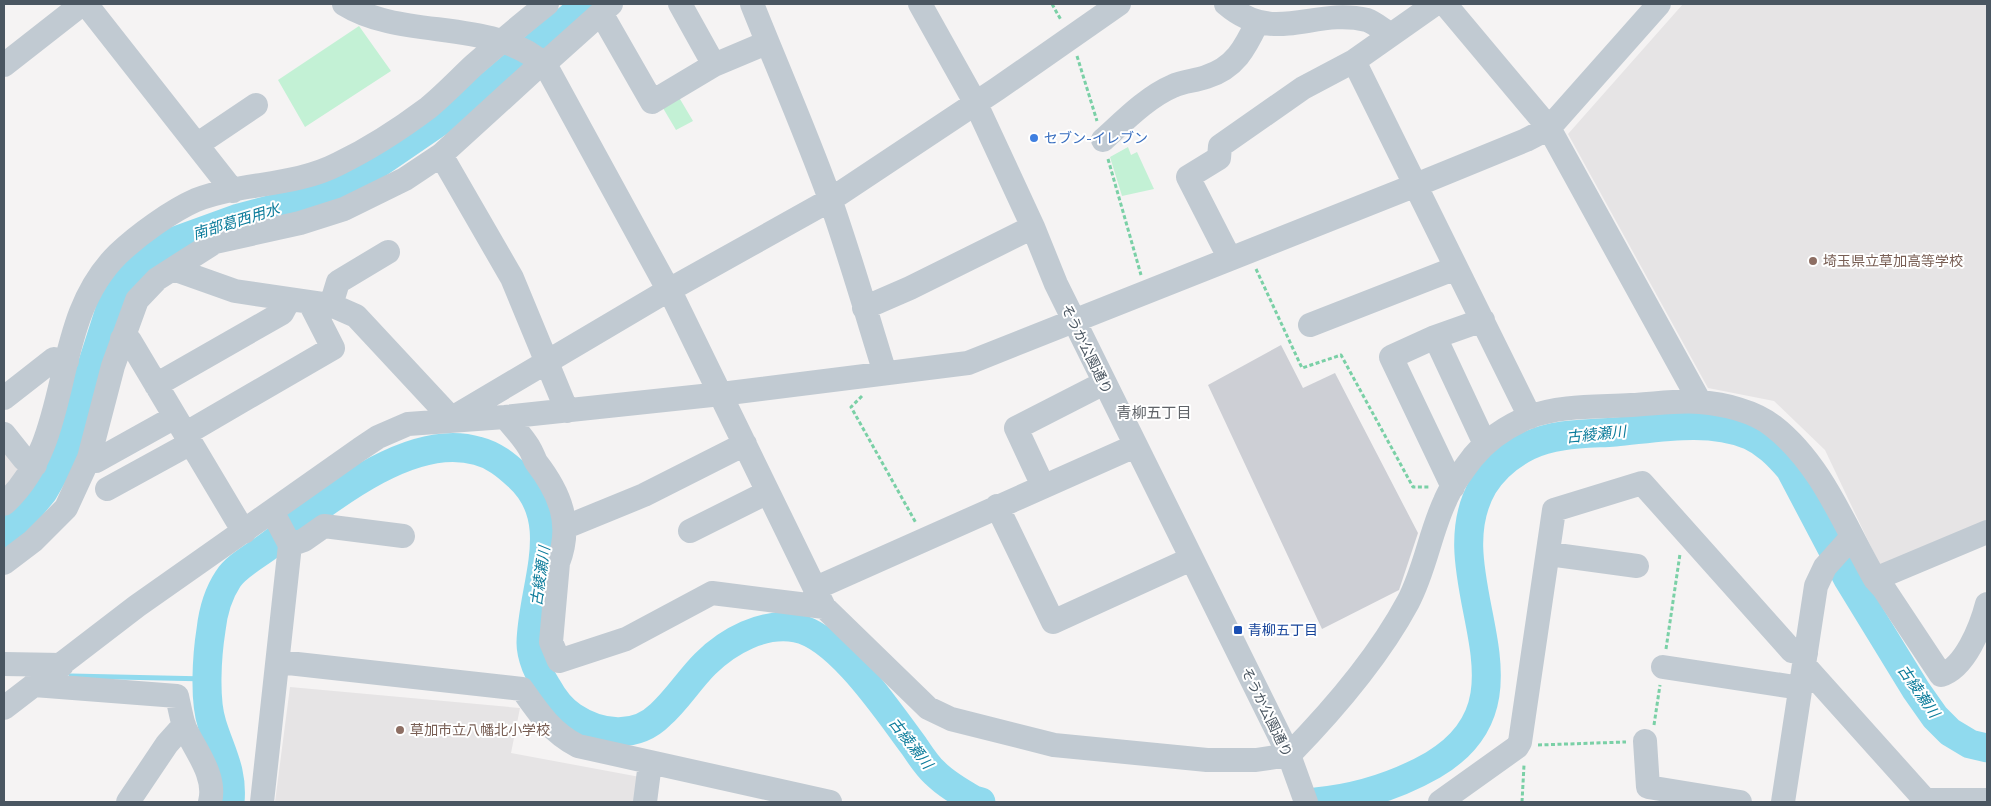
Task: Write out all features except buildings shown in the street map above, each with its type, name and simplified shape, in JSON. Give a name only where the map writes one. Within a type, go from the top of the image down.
[{"type":"street","points":[[4,66],[84,4],[198,144],[233,191]]},
{"type":"street","points":[[344,4],[359,13],[382,20],[504,42],[542,62],[669,291],[820,597],[928,708],[951,719],[1054,745],[1207,760],[1256,760],[1292,763],[1390,630],[1408,601],[1445,501],[1485,444],[1499,433],[1530,417],[1567,409],[1700,402],[1743,411],[1771,424],[1799,449],[1831,498],[1848,540],[1884,589],[1941,675],[1952,672],[1970,646],[1983,621],[1987,604]]},
{"type":"street","points":[[4,504],[26,481],[43,450],[83,303],[98,277],[118,254],[136,239],[196,200],[293,180],[338,164],[382,139],[429,107],[547,4]]},
{"type":"street","points":[[680,4],[714,65]]},
{"type":"street","points":[[752,4],[766,42],[792,98],[830,200],[882,373]]},
{"type":"street","name":"そうか公園通り","points":[[920,4],[976,104],[1034,227],[1056,284],[1073,321],[1292,763],[1306,802]]},
{"type":"street","points":[[445,420],[830,200],[976,104],[1118,4]]},
{"type":"street","points":[[1226,4],[1257,23],[1281,25],[1320,18],[1353,18],[1369,21],[1390,34]]},
{"type":"street","points":[[1230,259],[1188,176],[1218,158],[1220,146],[1303,88],[1354,61],[1435,4]]},
{"type":"street","points":[[1446,4],[1549,128],[1700,402]]},
{"type":"street","points":[[4,708],[136,606],[378,437],[408,424],[567,411],[968,363],[1416,185],[1526,140],[1549,128],[1650,6]]},
{"type":"street","points":[[4,563],[33,541],[66,508],[89,458],[122,339],[137,300],[157,279],[215,242],[300,223],[344,209],[405,179],[441,155],[542,62],[606,8],[652,102],[714,65],[766,42]]},
{"type":"street","points":[[1110,137],[1157,95],[1173,85],[1207,77],[1234,63],[1244,50],[1257,23]]},
{"type":"street","points":[[1354,61],[1530,417]]},
{"type":"street","points":[[198,144],[256,105]]},
{"type":"street","points":[[441,155],[512,278],[567,411]]},
{"type":"street","points":[[864,308],[910,288],[1034,227]]},
{"type":"street","points":[[156,385],[282,313],[310,303],[338,282],[388,252]]},
{"type":"street","points":[[1310,325],[1456,268]]},
{"type":"street","points":[[173,269],[235,291],[310,303],[356,316],[445,420]]},
{"type":"street","points":[[108,489],[184,432],[333,348],[310,303]]},
{"type":"street","points":[[1452,489],[1391,357],[1434,337],[1483,320]]},
{"type":"street","points":[[1434,337],[1485,444]]},
{"type":"street","points":[[122,339],[130,341],[244,532]]},
{"type":"street","points":[[4,398],[54,359],[67,361]]},
{"type":"street","points":[[1043,486],[1016,428],[1104,383]]},
{"type":"street","points":[[505,417],[531,451],[534,460],[556,491],[566,527],[563,551],[558,563],[551,642],[559,661],[626,639],[712,593],[820,597],[925,539],[1134,446]]},
{"type":"street","points":[[89,458],[96,460],[184,432]]},
{"type":"street","points":[[4,434],[24,459],[35,465]]},
{"type":"street","points":[[566,527],[644,495],[745,444]]},
{"type":"street","points":[[1440,802],[1521,746],[1520,742],[1554,510],[1642,483],[1792,651],[1804,669],[1927,802],[1931,800],[1987,800]]},
{"type":"street","points":[[690,532],[768,492]]},
{"type":"street","points":[[997,506],[1053,622],[1191,559]]},
{"type":"street","points":[[262,802],[279,662],[290,545],[272,511]]},
{"type":"street","points":[[290,545],[304,540],[324,526],[403,536]]},
{"type":"street","points":[[1875,579],[1987,532]]},
{"type":"street","points":[[1783,802],[1816,586],[1825,567],[1848,540]]},
{"type":"street","points":[[1549,554],[1637,566]]},
{"type":"street","points":[[279,662],[522,689],[544,721],[563,738],[592,750],[830,802]]},
{"type":"street","points":[[4,664],[62,665]]},
{"type":"street","points":[[1663,667],[1804,669]]},
{"type":"street","points":[[34,686],[177,696],[184,725],[202,760],[212,796],[210,802]]},
{"type":"street","points":[[128,802],[167,744],[184,725]]},
{"type":"street","points":[[1645,741],[1648,787],[1740,802]]},
{"type":"street","points":[[645,802],[650,763]]},
{"type":"path","points":[[1255,266],[1302,368],[1341,355],[1413,487],[1423,486],[1452,489]]},
{"type":"path","points":[[882,373],[881,386],[862,396],[850,407],[925,539]]},
{"type":"path","points":[[1522,802],[1521,746],[1652,741],[1684,529]]},
{"type":"shaded area","name":"埼玉県立草加高等学校","points":[[1683,4],[1987,4],[1987,521],[1882,570],[1825,450],[1774,401],[1708,388],[1568,134]]},
{"type":"shaded area","points":[[4,439],[25,465],[4,495]]},
{"type":"shaded area","name":"草加市立八幡北小学校","points":[[290,687],[520,708],[511,753],[640,777],[637,802],[275,802]]},
{"type":"green space","points":[[359,26],[391,71],[305,127],[278,80]]},
{"type":"green space","points":[[677,94],[693,121],[676,130],[660,103]]},
{"type":"green space","points":[[1128,147],[1131,155],[1137,152],[1154,189],[1122,196],[1110,157]]},
{"type":"waterway","name":"南部葛西用水","points":[[4,539],[43,492],[62,459],[116,291],[151,256],[170,243],[239,218],[335,193],[481,93],[586,4]]},
{"type":"waterway","name":"古綾瀬川","points":[[1316,802],[1361,794],[1406,779],[1433,765],[1467,737],[1483,705],[1486,670],[1469,558],[1470,521],[1483,486],[1497,468],[1528,446],[1549,439],[1571,435],[1665,427],[1700,426],[1733,430],[1755,438],[1776,454],[1790,469],[1848,579],[1916,690],[1935,717],[1950,732],[1970,744],[1987,748]]},
{"type":"waterway","name":"古綾瀬川","points":[[230,802],[228,771],[209,714],[207,690],[208,652],[213,617],[224,585],[241,565],[340,492],[396,461],[424,451],[451,447],[478,451],[495,458],[518,476],[533,494],[541,513],[544,555],[533,621],[532,654],[538,671],[552,695],[573,717],[595,728],[606,731],[618,732],[640,728],[660,715],[705,664],[724,648],[747,635],[759,631],[771,628],[796,628],[812,634],[829,645],[846,660],[877,696],[932,770],[953,788],[981,802]]},
{"type":"waterway","points":[[71,676],[208,679]]},
{"type":"place","name":"セブン-イレブン","points":[[1034,138]]},
{"type":"place","name":"埼玉県立草加高等学校","points":[[1813,261]]},
{"type":"place","name":"青柳五丁目","points":[[1238,630]]},
{"type":"place","name":"草加市立八幡北小学校","points":[[400,730]]},
{"type":"district","name":"青柳五丁目","points":[[1154,412]]}]
